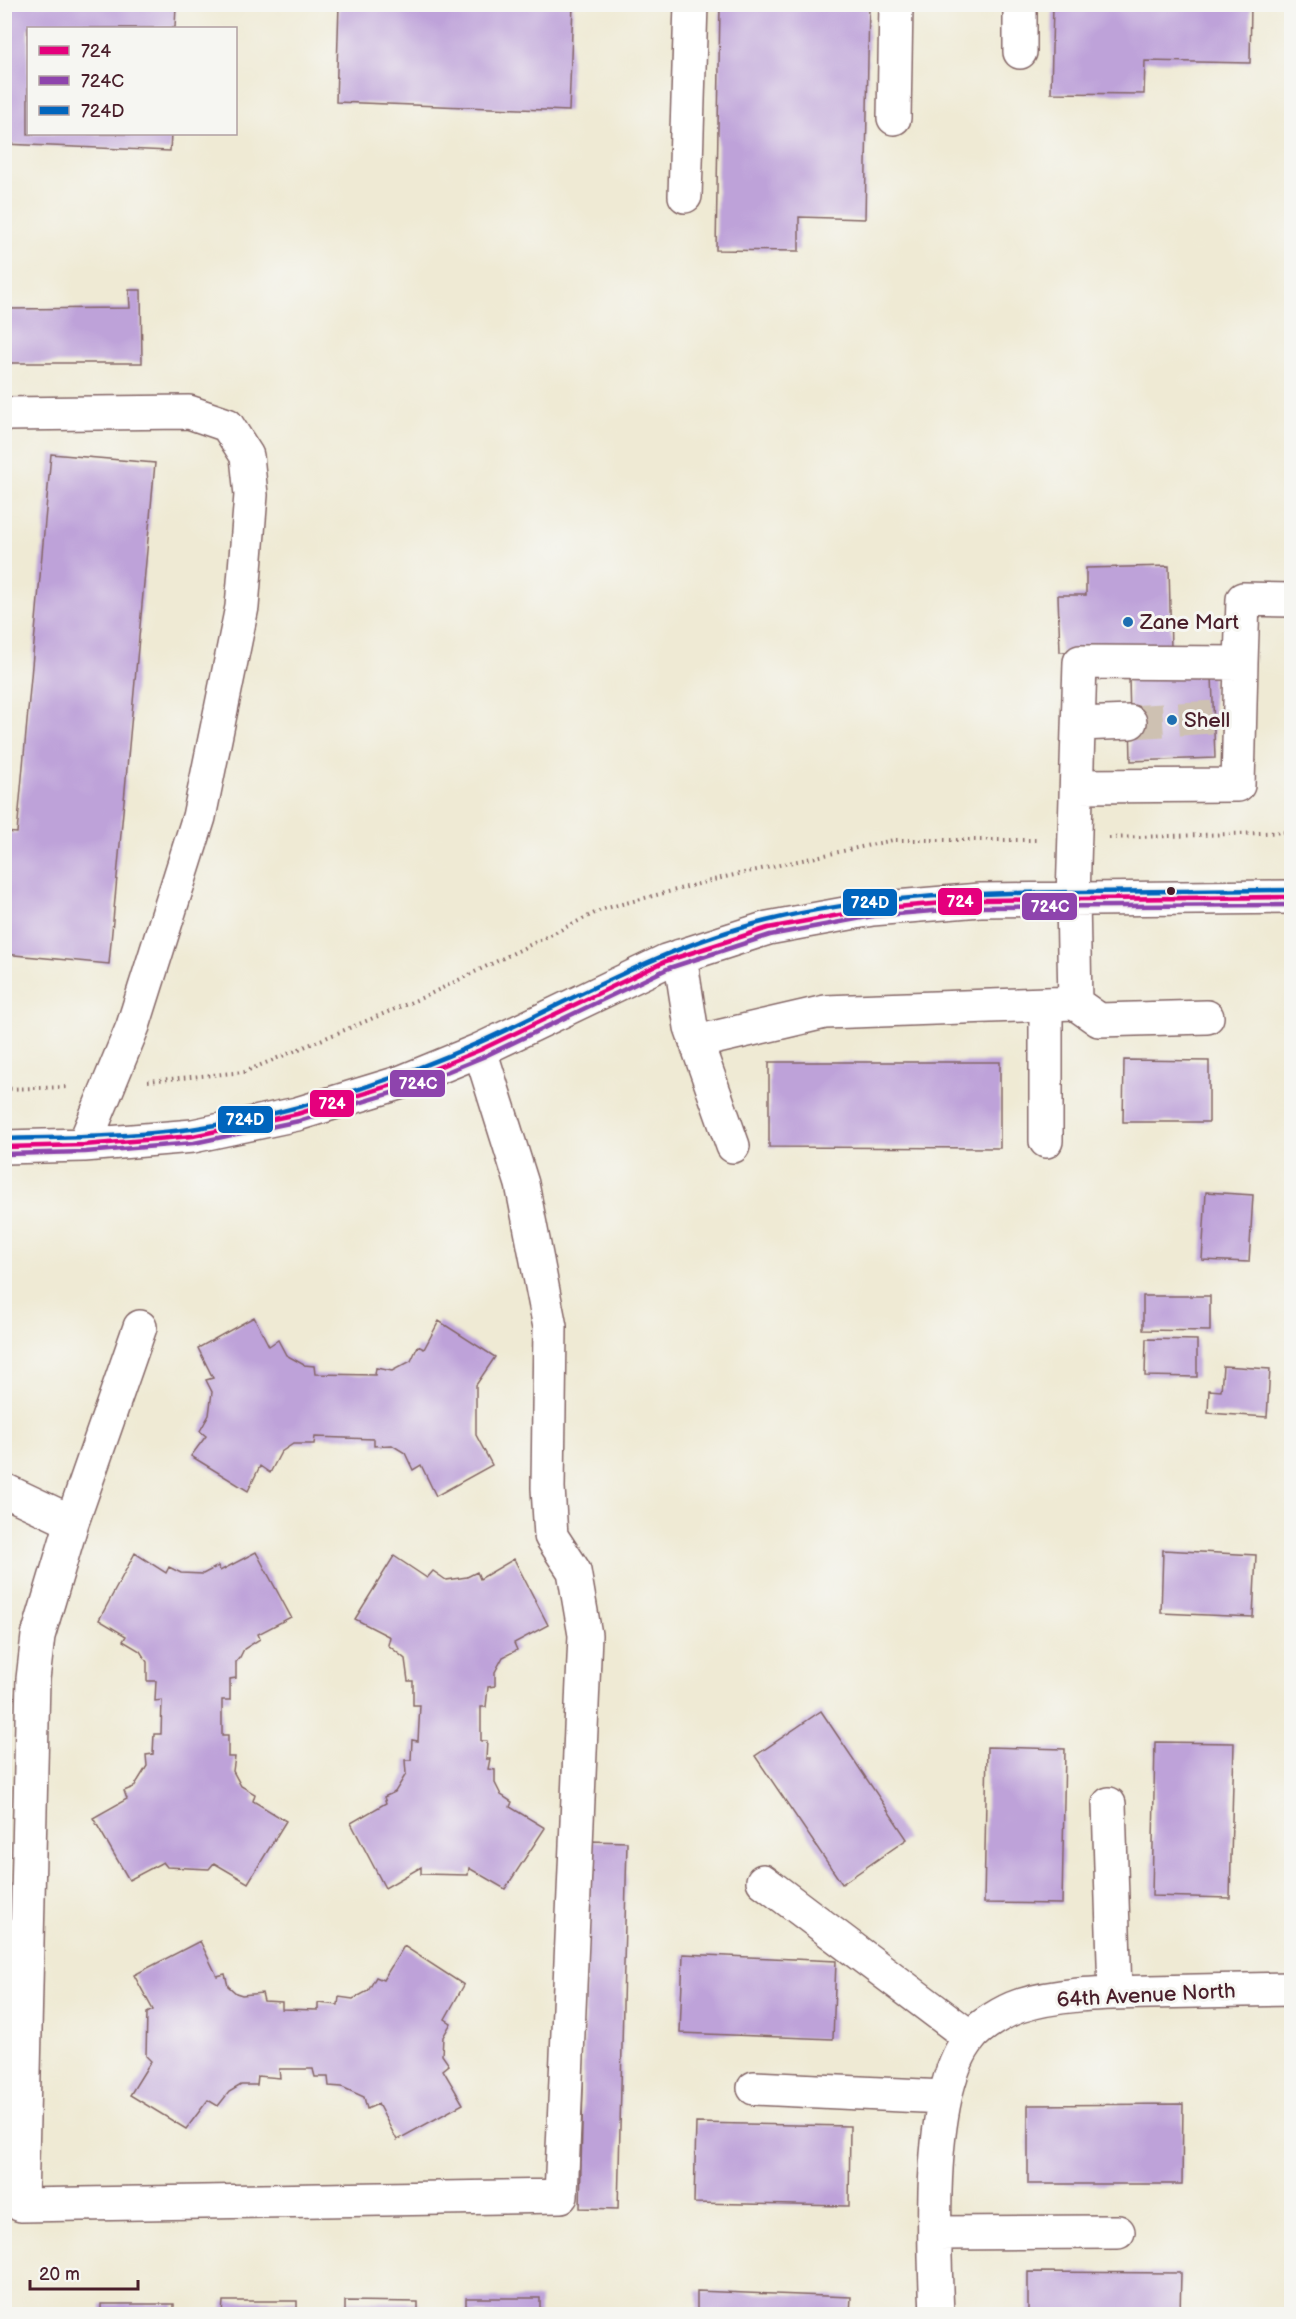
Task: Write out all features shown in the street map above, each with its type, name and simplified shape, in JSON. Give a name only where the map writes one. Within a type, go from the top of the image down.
[{"type":"street","points":[[685,196],[691,4]]},
{"type":"street","points":[[894,118],[896,4]]},
{"type":"street","points":[[1020,4],[1020,52]]},
{"type":"street","points":[[4,414],[189,412],[227,424],[247,456],[251,495],[242,607],[199,817],[133,1026],[84,1145]]},
{"type":"street","points":[[1077,786],[1238,785],[1226,717],[1241,663],[1243,599],[1292,600]]},
{"type":"street","points":[[1046,1141],[1073,899],[1080,662],[1241,663]]},
{"type":"street","points":[[1079,724],[1130,722]]},
{"type":"street","points":[[4,1147],[84,1145],[193,1136],[297,1114],[402,1082],[480,1050],[680,956],[768,928],[872,909],[980,900],[1292,897]]},
{"type":"street","points":[[680,956],[691,1027],[733,1146]]},
{"type":"street","points":[[696,1042],[825,1012],[1060,1003],[1099,1020],[1207,1017]]},
{"type":"street","points":[[140,1327],[72,1522],[38,1636],[33,1679],[21,2205],[561,2196],[585,1635],[574,1571],[551,1536],[548,1488],[550,1327],[522,1184],[480,1050]]},
{"type":"street","points":[[4,1490],[72,1522]]},
{"type":"street","points":[[1109,1804],[1115,1993]]},
{"type":"street","points":[[763,1881],[970,2037]]},
{"type":"street","name":"64th Avenue North","points":[[937,2314],[938,2137],[944,2097],[954,2063],[970,2037],[1018,2006],[1062,1998],[1115,1993],[1292,1989]]},
{"type":"street","points":[[754,2088],[944,2097]]},
{"type":"street","points":[[936,2233],[1118,2232]]},
{"type":"building","points":[[339,4],[573,4],[569,111],[336,102]]},
{"type":"building","points":[[1053,4],[1251,4],[1250,63],[1145,61],[1144,94],[1051,93]]},
{"type":"building","points":[[4,5],[176,5],[175,27],[27,27],[27,135],[171,135],[170,151],[4,144]]},
{"type":"building","points":[[720,5],[869,5],[865,219],[799,217],[799,251],[716,250]]},
{"type":"building","points":[[129,290],[141,290],[142,363],[4,363],[4,309],[130,308]]},
{"type":"building","points":[[51,454],[155,463],[109,964],[4,954],[4,832],[17,833]]},
{"type":"building","name":"Zane Mart","points":[[1169,566],[1171,649],[1060,652],[1058,595],[1086,595],[1086,568]]},
{"type":"building","name":"Shell","points":[[1212,675],[1215,758],[1131,761],[1129,678]]},
{"type":"building","points":[[1124,1060],[1209,1061],[1209,1122],[1123,1122]]},
{"type":"building","points":[[769,1062],[1000,1062],[1000,1148],[769,1147]]},
{"type":"building","points":[[1206,1192],[1253,1195],[1249,1262],[1202,1260]]},
{"type":"building","points":[[1143,1296],[1210,1296],[1210,1331],[1143,1330]]},
{"type":"building","points":[[254,1317],[269,1346],[278,1340],[286,1355],[304,1365],[314,1366],[315,1374],[375,1375],[376,1368],[392,1371],[411,1361],[418,1346],[424,1349],[439,1321],[495,1357],[476,1385],[476,1435],[492,1465],[436,1496],[421,1465],[413,1470],[405,1453],[392,1445],[374,1446],[374,1439],[315,1437],[314,1444],[293,1444],[281,1452],[270,1473],[260,1466],[248,1491],[191,1456],[206,1436],[200,1431],[209,1415],[212,1392],[206,1380],[213,1378],[198,1348]]},
{"type":"building","points":[[1146,1339],[1197,1340],[1197,1377],[1145,1376]]},
{"type":"building","points":[[1223,1366],[1270,1369],[1267,1417],[1208,1413],[1209,1390],[1221,1391]]},
{"type":"building","points":[[1163,1550],[1256,1555],[1253,1617],[1161,1613]]},
{"type":"building","points":[[256,1552],[291,1617],[258,1634],[260,1639],[244,1649],[236,1662],[236,1678],[230,1679],[230,1700],[222,1700],[222,1735],[228,1735],[228,1757],[235,1757],[233,1771],[241,1786],[255,1794],[253,1801],[286,1821],[248,1883],[214,1863],[209,1869],[167,1867],[163,1862],[129,1880],[93,1818],[127,1799],[124,1791],[134,1787],[147,1766],[146,1755],[153,1754],[154,1734],[161,1734],[162,1700],[155,1701],[156,1681],[147,1681],[147,1662],[140,1651],[123,1641],[126,1636],[99,1620],[135,1553],[166,1573],[169,1567],[181,1573],[203,1574],[218,1566],[220,1571]]},
{"type":"building","points":[[394,1556],[427,1578],[433,1571],[446,1580],[467,1577],[477,1572],[480,1579],[514,1559],[548,1625],[514,1643],[517,1650],[503,1657],[495,1672],[495,1686],[488,1687],[486,1707],[481,1707],[481,1741],[487,1741],[486,1759],[490,1759],[488,1769],[495,1770],[495,1783],[501,1795],[512,1802],[510,1807],[545,1828],[505,1889],[469,1868],[468,1875],[421,1874],[421,1867],[385,1888],[351,1823],[386,1803],[384,1797],[395,1792],[406,1774],[405,1760],[411,1760],[412,1740],[418,1741],[420,1705],[413,1705],[413,1681],[408,1681],[405,1659],[388,1645],[390,1637],[355,1619]]},
{"type":"building","points":[[821,1711],[907,1839],[842,1884],[755,1756]]},
{"type":"building","points":[[1155,1742],[1234,1743],[1230,1898],[1152,1896]]},
{"type":"building","points":[[987,1747],[1065,1749],[1062,1904],[984,1903]]},
{"type":"building","points":[[589,1841],[627,1842],[618,2209],[580,2208]]},
{"type":"building","points":[[200,1941],[217,1976],[225,1974],[228,1986],[236,1993],[242,1995],[262,1993],[264,2001],[282,2002],[282,2009],[318,2010],[318,2003],[338,2005],[339,1997],[353,1999],[368,1991],[376,1977],[383,1980],[404,1946],[464,1985],[445,2019],[451,2023],[443,2037],[442,2055],[449,2065],[443,2070],[463,2104],[397,2140],[378,2104],[367,2109],[364,2097],[342,2087],[329,2086],[328,2077],[315,2077],[313,2069],[279,2069],[280,2078],[258,2076],[257,2085],[241,2085],[229,2092],[218,2106],[208,2100],[186,2129],[130,2095],[151,2061],[146,2056],[147,2013],[153,2010],[134,1975]]},
{"type":"building","points":[[683,1954],[836,1961],[833,2039],[680,2033]]},
{"type":"building","points":[[1183,2104],[1182,2184],[1028,2184],[1028,2105]]},
{"type":"building","points":[[696,2123],[850,2126],[849,2206],[694,2203]]},
{"type":"building","points":[[1028,2272],[1181,2273],[1180,2314],[1028,2314]]},
{"type":"building","points":[[697,2291],[851,2297],[850,2314],[697,2314]]},
{"type":"building","points":[[466,2298],[540,2298],[540,2314],[466,2314]]},
{"type":"building","points":[[223,2301],[297,2301],[297,2314],[222,2314]]},
{"type":"building","points":[[345,2301],[418,2302],[418,2314],[345,2314]]},
{"type":"building","points":[[101,2304],[174,2304],[174,2314],[101,2314]]},
{"type":"tunnel","points":[[1130,722],[1214,717]]},
{"type":"transit line","name":"724D","points":[[4,1139],[98,1137],[168,1132],[228,1123],[338,1096],[444,1058],[655,959],[728,932],[804,912],[882,901],[960,895],[1039,892],[1292,890]]},
{"type":"transit line","name":"724","points":[[4,1147],[84,1145],[193,1136],[297,1114],[402,1082],[480,1050],[666,961],[768,928],[872,909],[980,900],[1292,897]]},
{"type":"transit line","name":"724C","points":[[4,1154],[85,1152],[194,1143],[299,1121],[405,1089],[483,1057],[669,968],[770,935],[873,916],[980,907],[1292,905]]},
{"type":"place","name":"Zane Mart","points":[[1128,622]]},
{"type":"place","name":"Shell","points":[[1172,720]]}]
